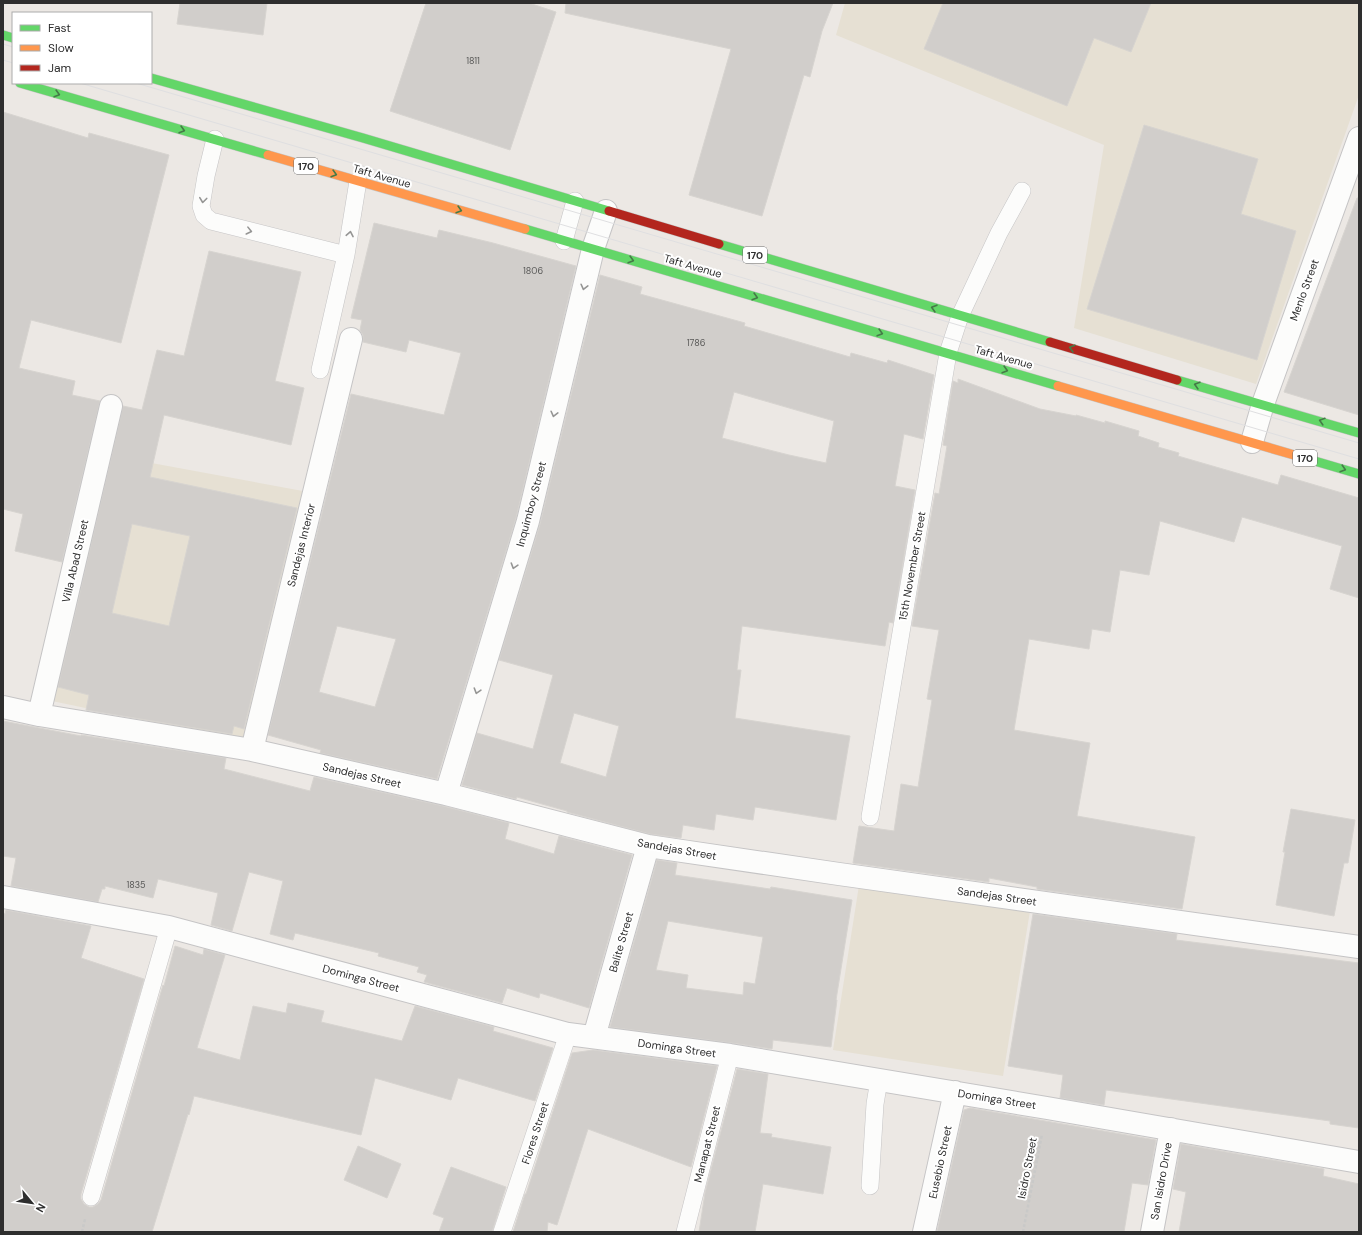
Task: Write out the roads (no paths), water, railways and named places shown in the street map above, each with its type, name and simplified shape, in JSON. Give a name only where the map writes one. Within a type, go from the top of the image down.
[{"type":"main road","name":"170","points":[[152,78],[364,138],[960,316],[1359,433]]},
{"type":"main road","name":"Taft Avenue","points":[[23,84],[593,249],[1359,474]]},
{"type":"street","name":"Menlo Street","points":[[1252,442],[1263,404],[1359,138]]},
{"type":"street","name":"Inquimboy Street","points":[[446,794],[528,521],[593,249],[606,211]]},
{"type":"street","name":"Sandejas Interior","points":[[252,750],[351,339]]},
{"type":"street","name":"Villa Abad Street","points":[[39,715],[111,406]]},
{"type":"street","name":"Sandejas Street","points":[[3,708],[252,750],[446,794],[648,846],[1359,947]]},
{"type":"street","name":"Balite Street","points":[[594,1038],[648,846]]},
{"type":"street","name":"Dominga Street","points":[[3,897],[169,927],[568,1034],[730,1055],[955,1092],[1359,1162]]},
{"type":"street","name":"Eusebio Street","points":[[924,1232],[955,1092]]},
{"type":"street","name":"San Isidro Drive","points":[[1152,1232],[1171,1130]]},
{"type":"lane","points":[[215,139],[206,176],[201,206],[204,215],[211,221],[346,254]]},
{"type":"lane","points":[[320,370],[346,254],[358,181]]},
{"type":"lane","name":"15th November Street","points":[[870,817],[948,353],[960,316],[999,234],[1022,191]]},
{"type":"lane","points":[[564,241],[575,201]]},
{"type":"lane","points":[[91,1197],[169,927]]},
{"type":"lane","name":"Flores Street","points":[[502,1232],[568,1034]]},
{"type":"lane","name":"Manapat Street","points":[[684,1232],[730,1055]]},
{"type":"lane","points":[[870,1186],[874,1104],[879,1080]]},
{"type":"tram line","points":[[3,44],[12,47]]},
{"type":"tram line","points":[[3,60],[12,63]]},
{"type":"tram line","points":[[83,84],[1359,459]]},
{"type":"tram line","points":[[139,84],[1359,443]]}]
